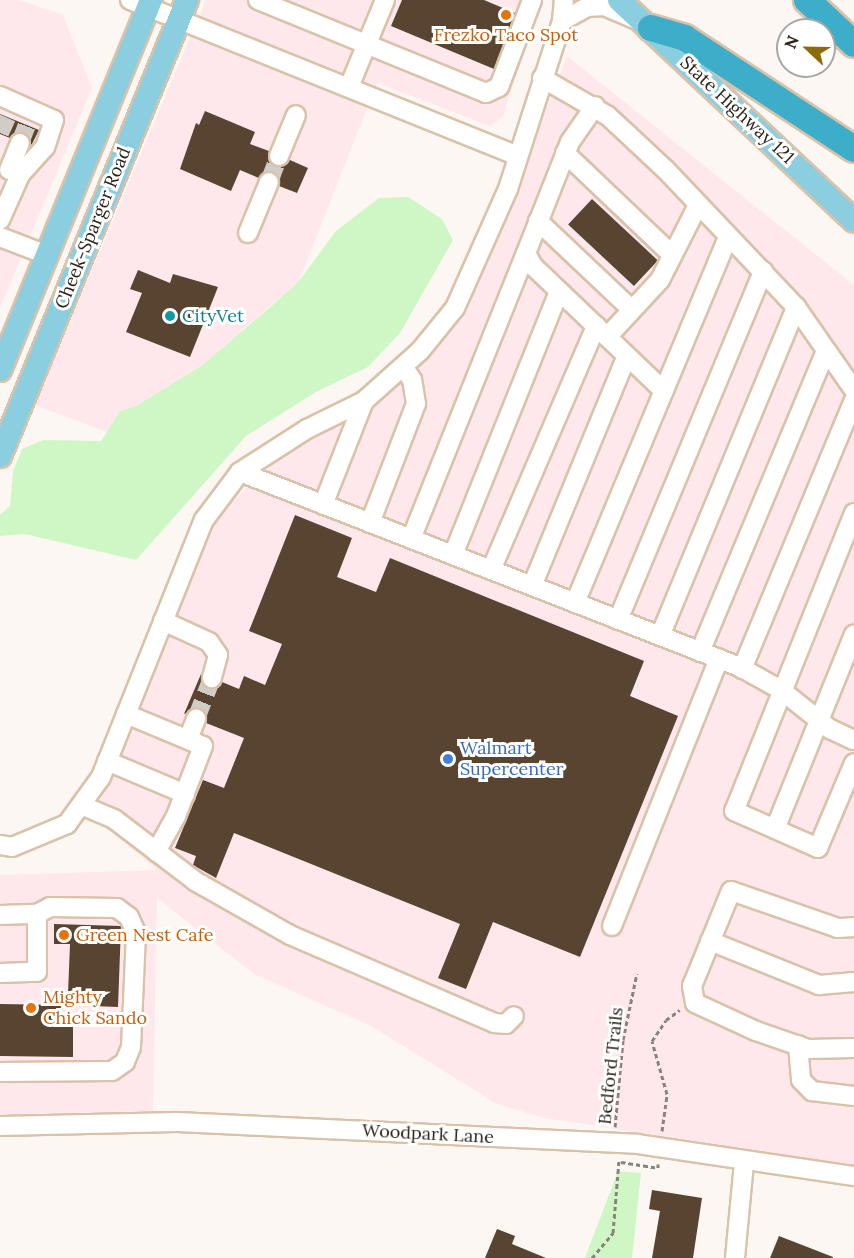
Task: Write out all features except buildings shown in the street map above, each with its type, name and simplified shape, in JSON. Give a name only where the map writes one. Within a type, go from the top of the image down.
[{"type":"highway","points":[[807,0],[854,44]]},
{"type":"highway","points":[[647,26],[685,38],[854,149]]},
{"type":"main road","name":"State Highway 121","points":[[619,0],[854,221]]},
{"type":"main road","name":"Cheek-Sparger Road","points":[[0,370],[47,255],[143,2]]},
{"type":"main road","name":"Cheek-Sparger Road","points":[[0,456],[8,412],[183,9]]},
{"type":"street","points":[[258,0],[366,46],[486,93],[499,87],[532,0]]},
{"type":"street","points":[[350,87],[386,0]]},
{"type":"street","points":[[0,845],[12,846],[67,824],[81,805],[107,761],[204,520],[240,472],[307,429],[364,401],[404,367],[455,308],[508,189],[562,21],[564,0]]},
{"type":"street","points":[[143,2],[183,9],[350,87],[518,156]]},
{"type":"street","points":[[562,21],[587,8],[604,6],[647,26]]},
{"type":"street","points":[[542,78],[595,106],[666,170],[728,238],[796,307],[854,390]]},
{"type":"street","points":[[6,105],[30,118],[54,120],[45,147],[10,171]]},
{"type":"street","points":[[411,539],[565,153],[595,106]]},
{"type":"street","points":[[279,156],[296,115]]},
{"type":"street","points":[[0,220],[10,171],[20,142]]},
{"type":"street","points":[[565,153],[672,255]]},
{"type":"street","points":[[248,233],[269,182]]},
{"type":"street","points":[[491,570],[601,331],[660,280],[698,205]]},
{"type":"street","points":[[538,222],[630,308]]},
{"type":"street","points":[[0,237],[47,255]]},
{"type":"street","points":[[575,603],[728,238]]},
{"type":"street","points":[[526,252],[533,266],[664,391]]},
{"type":"street","points":[[618,620],[763,271]]},
{"type":"street","points":[[453,555],[559,291]]},
{"type":"street","points":[[660,636],[796,307]]},
{"type":"street","points":[[700,652],[826,351]]},
{"type":"street","points":[[532,586],[627,356]]},
{"type":"street","points":[[370,523],[416,404],[412,380],[404,367]]},
{"type":"street","points":[[742,669],[854,400]]},
{"type":"street","points":[[323,505],[364,401]]},
{"type":"street","points":[[240,472],[784,685],[819,721],[854,740]]},
{"type":"street","points":[[854,513],[734,811],[818,848],[854,763]]},
{"type":"street","points":[[163,621],[209,642],[218,655],[212,678]]},
{"type":"street","points":[[775,829],[854,634]]},
{"type":"street","points":[[612,926],[719,659]]},
{"type":"street","points":[[126,714],[203,746],[185,794],[156,852]]},
{"type":"street","points":[[188,739],[196,719]]},
{"type":"street","points":[[107,761],[185,794]]},
{"type":"street","points":[[81,805],[114,819],[195,881],[290,935],[494,1023],[506,1024],[514,1017]]},
{"type":"street","points":[[854,927],[838,928],[731,891],[692,986],[695,1003],[808,1049],[854,1048]]},
{"type":"street","points":[[0,915],[37,914],[50,907],[117,908],[129,917],[136,933],[130,1047],[124,1062],[112,1071],[0,1072]]},
{"type":"street","points":[[0,973],[37,972],[37,914]]},
{"type":"street","points":[[710,941],[819,985],[854,982]]},
{"type":"street","points":[[798,1045],[801,1080],[812,1091],[854,1096]]},
{"type":"street","name":"Woodpark Lane","points":[[0,1126],[176,1122],[619,1143],[854,1176]]},
{"type":"street","points":[[735,1258],[744,1162]]},
{"type":"path","name":"Bedford Trails","points":[[592,1258],[613,1233],[619,1162],[619,1143],[615,1126],[623,1040],[637,973]]},
{"type":"path","points":[[619,1162],[658,1168],[667,1094],[652,1041],[666,1020],[695,1003]]},
{"type":"shaded area","points":[[0,0],[20,0],[63,15],[92,88],[0,308]]},
{"type":"shaded area","points":[[206,0],[540,0],[503,117],[490,126],[377,83],[299,281],[201,366],[136,406],[120,411],[107,432],[35,405]]},
{"type":"shaded area","points":[[567,56],[854,285],[854,1165],[544,1118],[497,1104],[371,1026],[254,974],[157,898],[153,1111],[0,1114],[0,875],[157,870],[104,825],[101,795],[211,521],[286,452],[464,318]]},
{"type":"green space","points":[[408,197],[442,219],[453,240],[400,333],[368,367],[316,392],[246,436],[136,560],[25,534],[0,536],[0,515],[10,506],[13,471],[22,449],[43,440],[101,441],[120,411],[136,406],[201,366],[268,309],[299,281],[336,231],[379,198]]},
{"type":"green space","points":[[618,1171],[641,1173],[632,1258],[585,1258]]},
{"type":"tunnel","points":[[0,133],[7,117]]},
{"type":"tunnel","points":[[20,143],[27,125]]},
{"type":"tunnel","points":[[269,182],[279,156]]},
{"type":"tunnel","points":[[196,719],[212,678]]},
{"type":"place","name":"Frezko Taco Spot","points":[[506,15]]},
{"type":"place","name":"CityVet","points":[[170,316]]},
{"type":"place","name":"Walmart Supercenter","points":[[448,759]]},
{"type":"place","name":"Green Nest Cafe","points":[[64,935]]},
{"type":"place","name":"Mighty Chick Sando","points":[[31,1008]]}]
